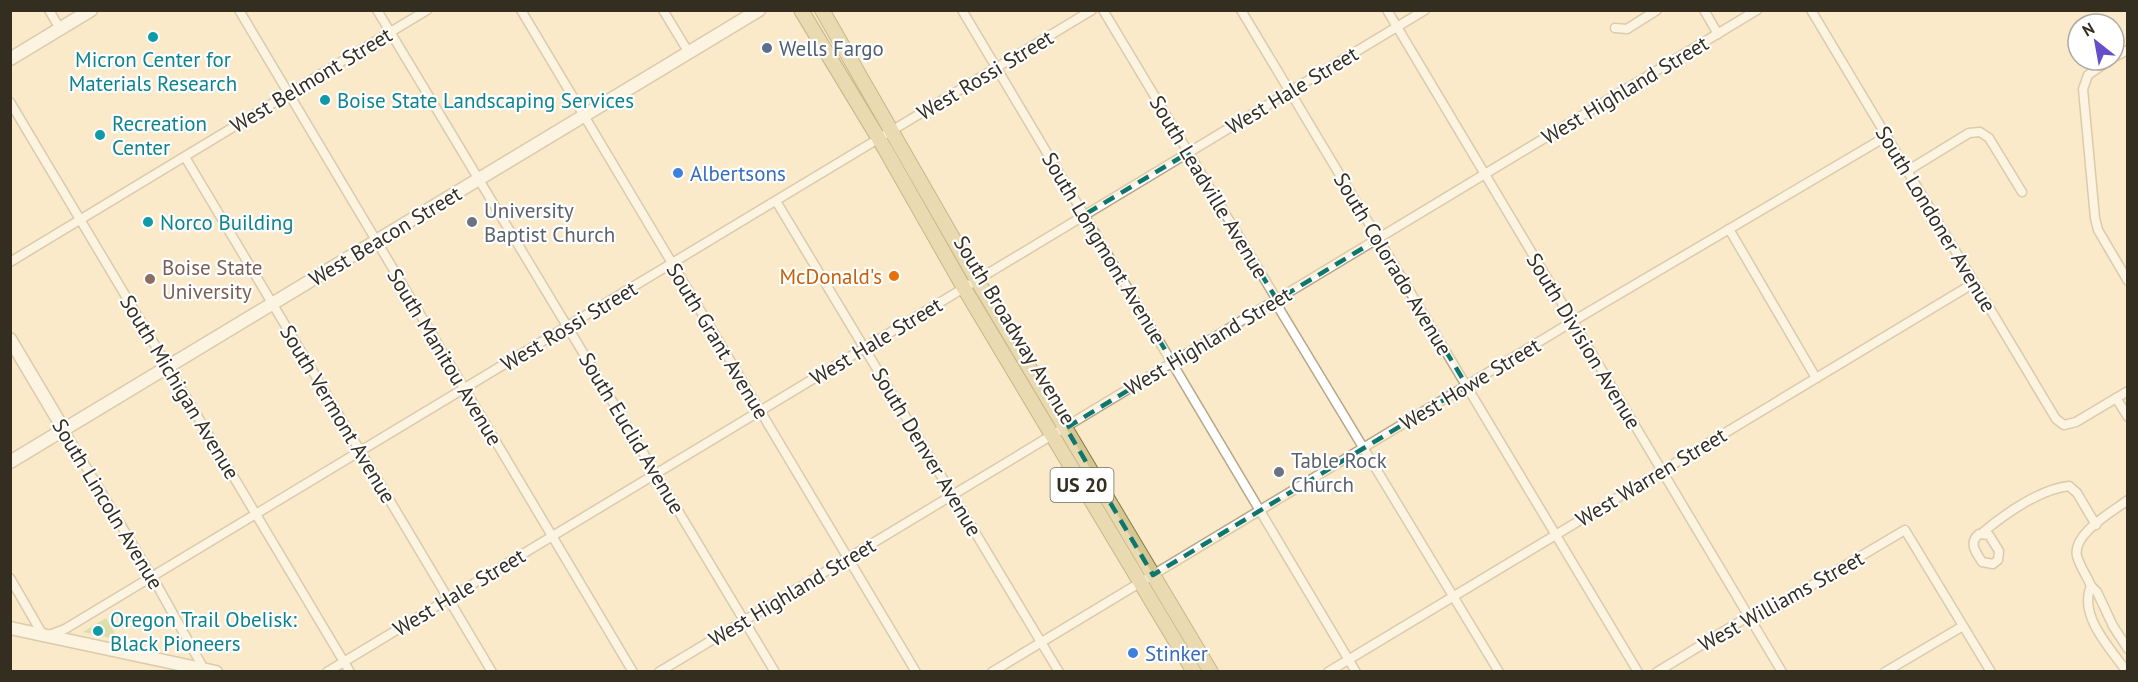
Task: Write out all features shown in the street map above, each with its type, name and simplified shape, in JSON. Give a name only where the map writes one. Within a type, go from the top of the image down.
[{"type":"main road","name":"South Broadway Avenue","points":[[801,10],[1194,672]]},
{"type":"main road","name":"South Broadway Avenue","points":[[822,10],[977,280],[1211,672]]},
{"type":"street","points":[[49,10],[60,29]]},
{"type":"street","points":[[10,59],[91,10]]},
{"type":"street","name":"South Manitou Avenue","points":[[239,10],[633,672]]},
{"type":"street","name":"South Euclid Avenue","points":[[377,10],[775,672]]},
{"type":"street","name":"West Belmont Street","points":[[10,262],[427,10]]},
{"type":"street","name":"South Grant Avenue","points":[[521,10],[916,672]]},
{"type":"street","points":[[663,10],[689,53]]},
{"type":"street","name":"West Beacon Street","points":[[10,462],[759,10]]},
{"type":"street","name":"South Longmont Avenue","points":[[962,10],[1356,672]]},
{"type":"street","name":"West Rossi Street","points":[[44,636],[65,629],[1092,10]]},
{"type":"street","name":"South Leadville Avenue","points":[[1104,10],[1277,300],[1280,310],[1499,672]]},
{"type":"street","name":"South Colorado Avenue","points":[[1241,10],[1638,672]]},
{"type":"street","name":"South Division Avenue","points":[[1387,10],[1782,672]]},
{"type":"street","name":"West Hale Street","points":[[327,672],[1425,10]]},
{"type":"street","points":[[1615,28],[1627,29],[1657,10]]},
{"type":"street","points":[[1704,10],[1718,34]]},
{"type":"street","name":"West Highland Street","points":[[659,672],[1757,10]]},
{"type":"street","name":"South Londoner Avenue","points":[[1811,10],[2056,419],[2064,425],[2076,423],[2116,398]]},
{"type":"street","points":[[2092,72],[2088,75],[2083,89],[2095,218],[2098,230],[2127,281]]},
{"type":"street","name":"South Michigan Avenue","points":[[10,102],[350,672]]},
{"type":"street","points":[[1907,171],[1969,134],[1980,132],[1989,138],[2022,192]]},
{"type":"street","name":"West Howe Street","points":[[992,672],[1364,447],[1887,136]]},
{"type":"street","name":"South Vermont Avenue","points":[[185,157],[492,672]]},
{"type":"street","name":"South Denver Avenue","points":[[776,201],[1059,672]]},
{"type":"street","points":[[1729,229],[1816,378]]},
{"type":"street","name":"West Warren Street","points":[[1328,672],[1974,283]]},
{"type":"street","name":"South Lincoln Avenue","points":[[10,339],[209,671]]},
{"type":"street","points":[[2127,391],[2116,398],[2127,417]]},
{"type":"street","points":[[1981,534],[1995,522],[2023,505],[2057,488],[2069,486],[2078,493],[2096,525]]},
{"type":"street","points":[[2127,500],[2084,534],[2077,545],[2078,559],[2127,649]]},
{"type":"street","name":"West Williams Street","points":[[1657,672],[1749,616],[1758,617],[1905,531],[1963,626]]},
{"type":"street","points":[[10,578],[44,636]]},
{"type":"street","points":[[2091,586],[2087,596],[2091,614],[2100,634],[2127,672]]},
{"type":"street","points":[[1885,672],[1963,626],[1991,672]]},
{"type":"street","points":[[10,628],[209,671]]},
{"type":"highlighted area","points":[[1188,153],[1277,300],[1378,239],[1467,386],[1153,575],[1066,428],[1173,363],[1084,215]]},
{"type":"green space","points":[[106,618],[119,640],[83,632]]},
{"type":"place","name":"Micron Center for Materials Research","points":[[153,37]]},
{"type":"place","name":"Wells Fargo","points":[[767,48]]},
{"type":"place","name":"Boise State Landscaping Services","points":[[325,100]]},
{"type":"place","name":"Recreation Center","points":[[100,135]]},
{"type":"place","name":"Albertsons","points":[[678,173]]},
{"type":"place","name":"Norco Building","points":[[148,222]]},
{"type":"place","name":"University Baptist Church","points":[[472,222]]},
{"type":"place","name":"McDonald's","points":[[894,276]]},
{"type":"place","name":"Boise State University","points":[[150,279]]},
{"type":"place","name":"Table Rock Church","points":[[1279,472]]},
{"type":"place","name":"Oregon Trail Obelisk: Black Pioneers","points":[[98,631]]},
{"type":"place","name":"Stinker","points":[[1133,653]]}]
